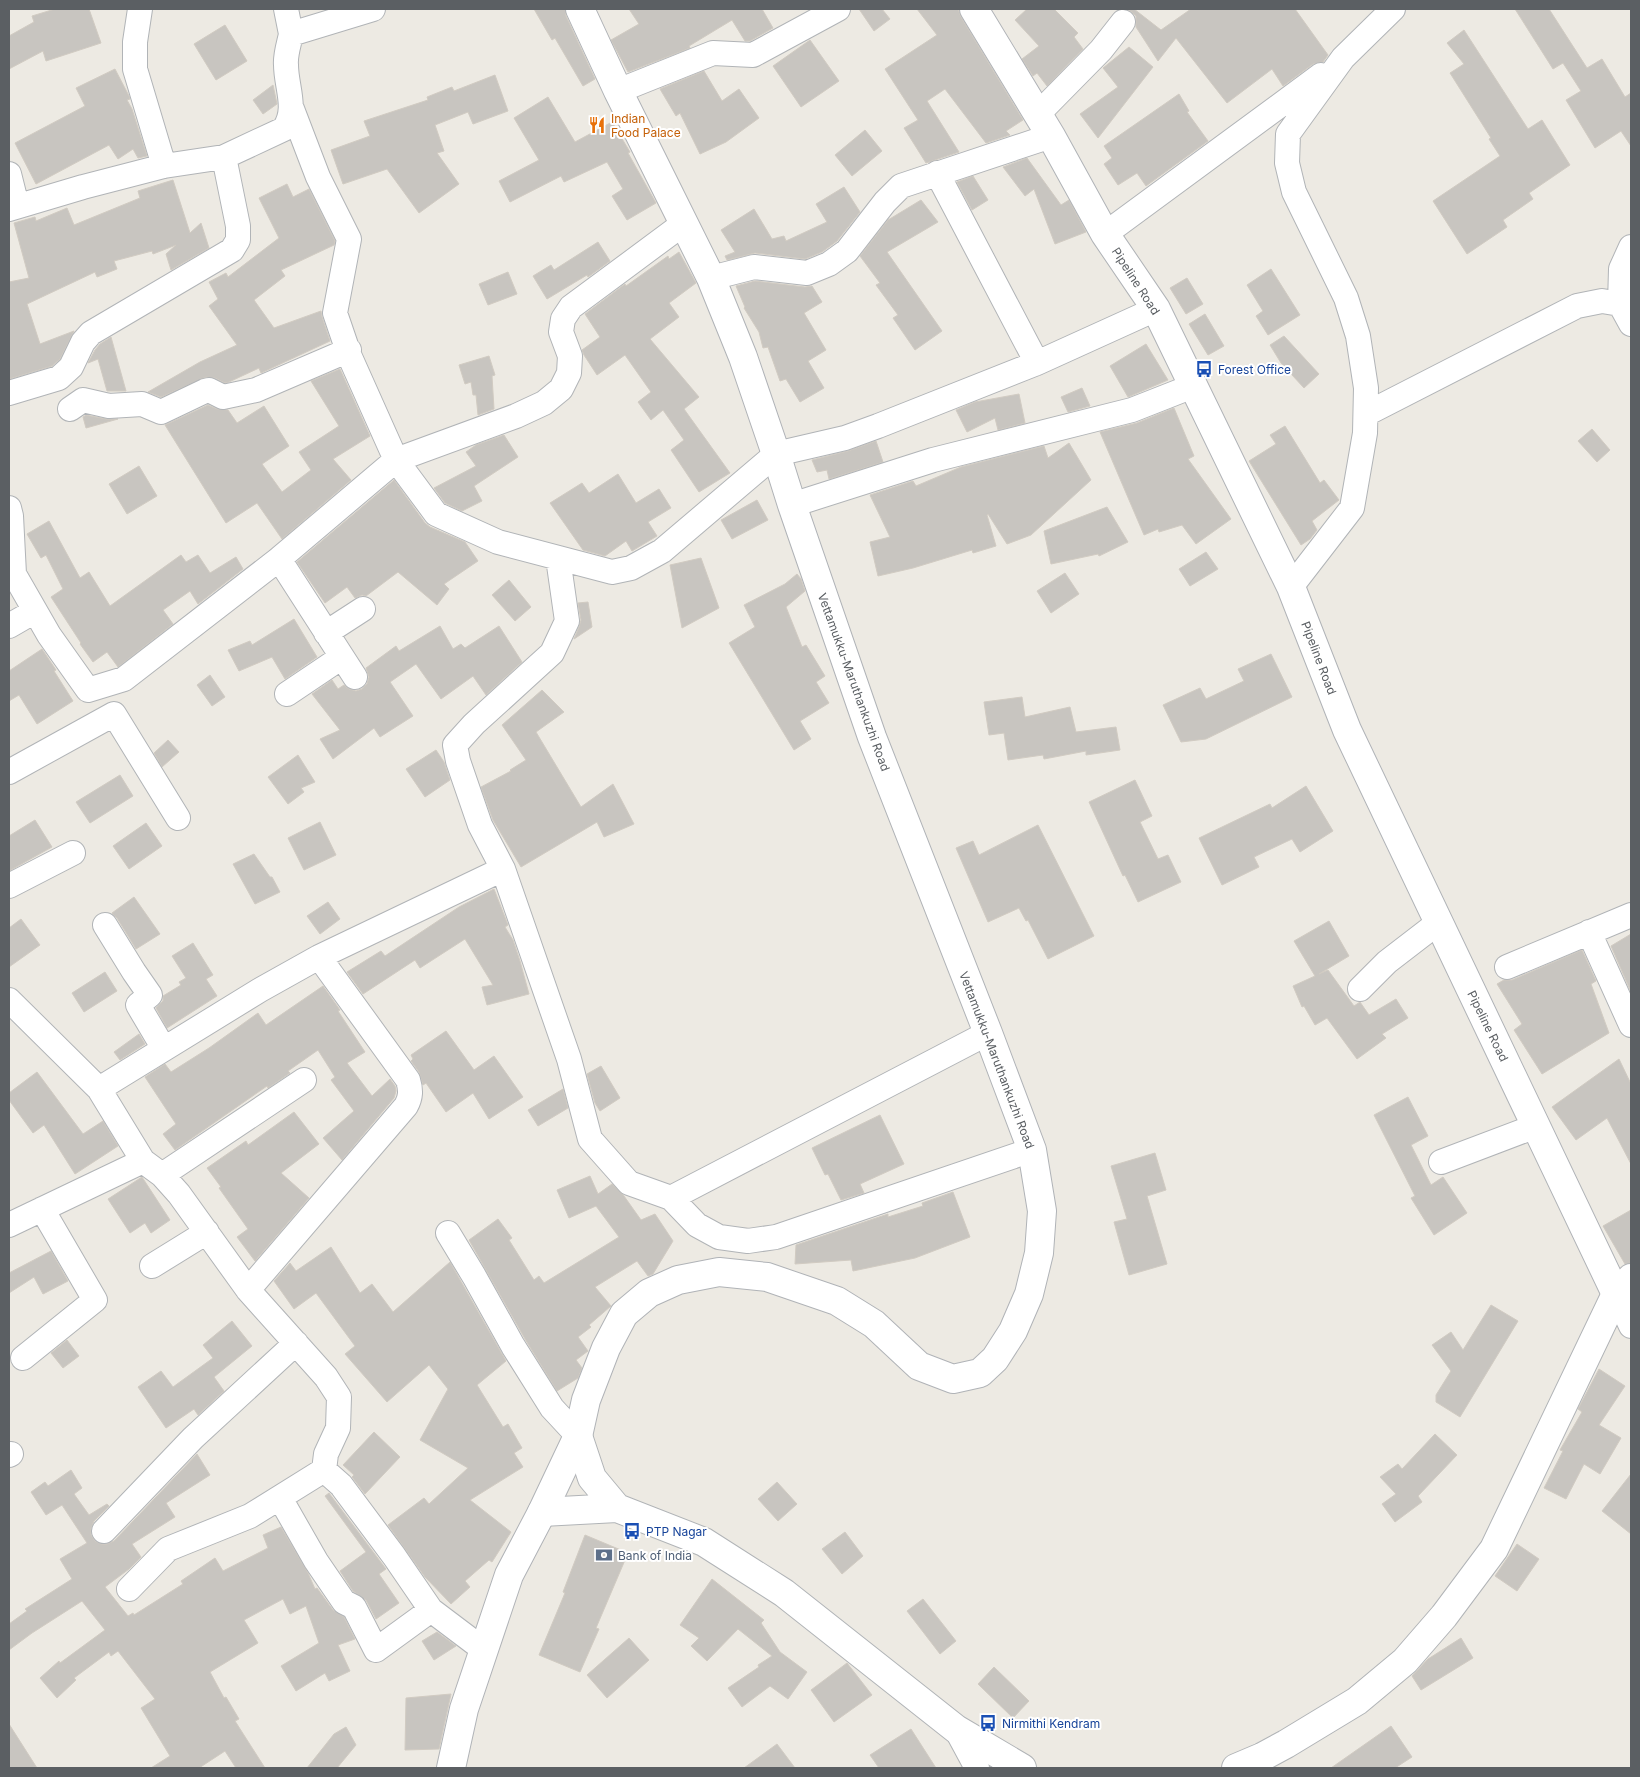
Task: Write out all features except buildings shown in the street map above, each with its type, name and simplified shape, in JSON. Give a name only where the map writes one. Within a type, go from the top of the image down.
[{"type":"main road","name":"Vettamukku-Maruthankuzhi Road","points":[[451,1768],[464,1708],[509,1575],[542,1512],[578,1436],[586,1400],[606,1348],[624,1314],[648,1293],[678,1280],[719,1272],[767,1277],[837,1300],[874,1324],[919,1366],[953,1379],[980,1373],[995,1358],[1014,1331],[1029,1294],[1039,1253],[1042,1211],[1032,1150],[872,738],[743,357],[711,278],[618,91],[580,9]]},
{"type":"main road","name":"Pipeline Road","points":[[974,9],[1045,125],[1105,234],[1156,309],[1291,587],[1347,730],[1438,922],[1536,1126],[1624,1286]]},
{"type":"main road","points":[[1236,1768],[1286,1744],[1357,1701],[1405,1661],[1444,1616],[1494,1549],[1624,1286]]},
{"type":"main road","points":[[578,1436],[592,1478],[617,1508]]},
{"type":"main road","points":[[542,1512],[617,1508],[704,1542],[784,1593],[956,1729],[1022,1768]]},
{"type":"street","points":[[140,9],[135,42],[135,70],[164,166]]},
{"type":"street","points":[[286,9],[291,34],[285,62],[286,79],[292,109],[318,177],[350,239],[335,312],[350,357],[396,460],[436,514],[498,542],[612,572],[631,568],[662,551],[776,454],[845,438],[1037,363],[1156,309]]},
{"type":"street","points":[[291,34],[373,9]]},
{"type":"street","points":[[618,91],[713,53],[753,55],[838,9]]},
{"type":"street","points":[[1105,234],[1246,129],[1282,105],[1343,58],[1393,9]]},
{"type":"street","points":[[711,278],[754,267],[807,273],[829,264],[847,251],[885,202],[901,186],[937,174],[1045,125],[1123,22]]},
{"type":"street","points":[[1291,587],[1352,508],[1365,433],[1366,388],[1358,336],[1346,298],[1294,192],[1287,163],[1288,134],[1343,58]]},
{"type":"street","points":[[9,174],[13,208],[164,166],[224,156],[284,129],[289,122],[292,109]]},
{"type":"street","points":[[9,393],[59,378],[71,367],[83,342],[91,333],[232,250],[238,240],[238,226],[224,156]]},
{"type":"street","points":[[937,174],[1037,363]]},
{"type":"street","points":[[9,508],[14,574],[49,635],[88,690],[124,679],[279,559],[396,460],[516,416],[544,403],[561,390],[569,373],[570,356],[561,332],[563,319],[571,307],[683,224]]},
{"type":"street","points":[[1626,314],[1621,268],[1631,247]]},
{"type":"street","points":[[1366,414],[1577,306],[1602,301],[1626,314]]},
{"type":"street","points":[[70,409],[83,400],[109,406],[142,404],[161,412],[209,390],[223,397],[256,390],[349,350]]},
{"type":"street","points":[[792,505],[933,460],[1132,410],[1192,386]]},
{"type":"street","points":[[558,558],[567,622],[552,653],[474,724],[454,745],[480,825],[503,869],[569,1059],[590,1139],[629,1183],[671,1198],[697,1225],[719,1237],[748,1241],[776,1237],[1032,1150]]},
{"type":"street","points":[[279,559],[355,676]]},
{"type":"street","points":[[326,633],[363,609]]},
{"type":"street","points":[[9,626],[35,611]]},
{"type":"street","points":[[287,694],[342,656]]},
{"type":"street","points":[[9,772],[114,714],[178,818]]},
{"type":"street","points":[[9,886],[73,853]]},
{"type":"street","points":[[99,1089],[319,957],[503,869]]},
{"type":"street","points":[[1507,966],[1631,915]]},
{"type":"street","points":[[1360,989],[1387,962],[1438,922]]},
{"type":"street","points":[[105,925],[150,995],[138,1005],[164,1049]]},
{"type":"street","points":[[1589,932],[1631,1025]]},
{"type":"street","points":[[248,1290],[410,1099],[411,1090],[408,1080],[319,957]]},
{"type":"street","points":[[9,1000],[99,1089],[152,1168],[179,1194],[248,1290],[326,1377],[339,1397],[338,1428],[326,1454],[324,1470]]},
{"type":"street","points":[[671,1198],[988,1034]]},
{"type":"street","points":[[9,1225],[42,1209],[152,1168],[304,1080]]},
{"type":"street","points":[[1441,1162],[1536,1126]]},
{"type":"street","points":[[23,1358],[95,1300],[42,1209]]},
{"type":"street","points":[[152,1266],[206,1232]]},
{"type":"street","points":[[448,1233],[522,1362],[552,1408],[578,1436]]},
{"type":"street","name":"Pipeline Road","points":[[1624,1286],[1631,1326]]},
{"type":"street","points":[[104,1531],[193,1438],[296,1343]]},
{"type":"street","points":[[129,1589],[168,1549],[250,1516],[324,1470]]},
{"type":"street","points":[[324,1470],[341,1485],[394,1556],[431,1610],[484,1650]]},
{"type":"street","points":[[280,1498],[316,1560],[344,1602],[354,1607],[376,1650],[431,1610]]},
{"type":"street","points":[[956,1729],[977,1768]]},
{"type":"place","name":"Indian Food Palace","points":[[597,125]]},
{"type":"place","name":"Forest Office","points":[[1204,369]]},
{"type":"place","name":"PTP Nagar","points":[[632,1531]]},
{"type":"place","name":"Bank of India","points":[[604,1555]]},
{"type":"place","name":"Nirmithi Kendram","points":[[988,1723]]}]
